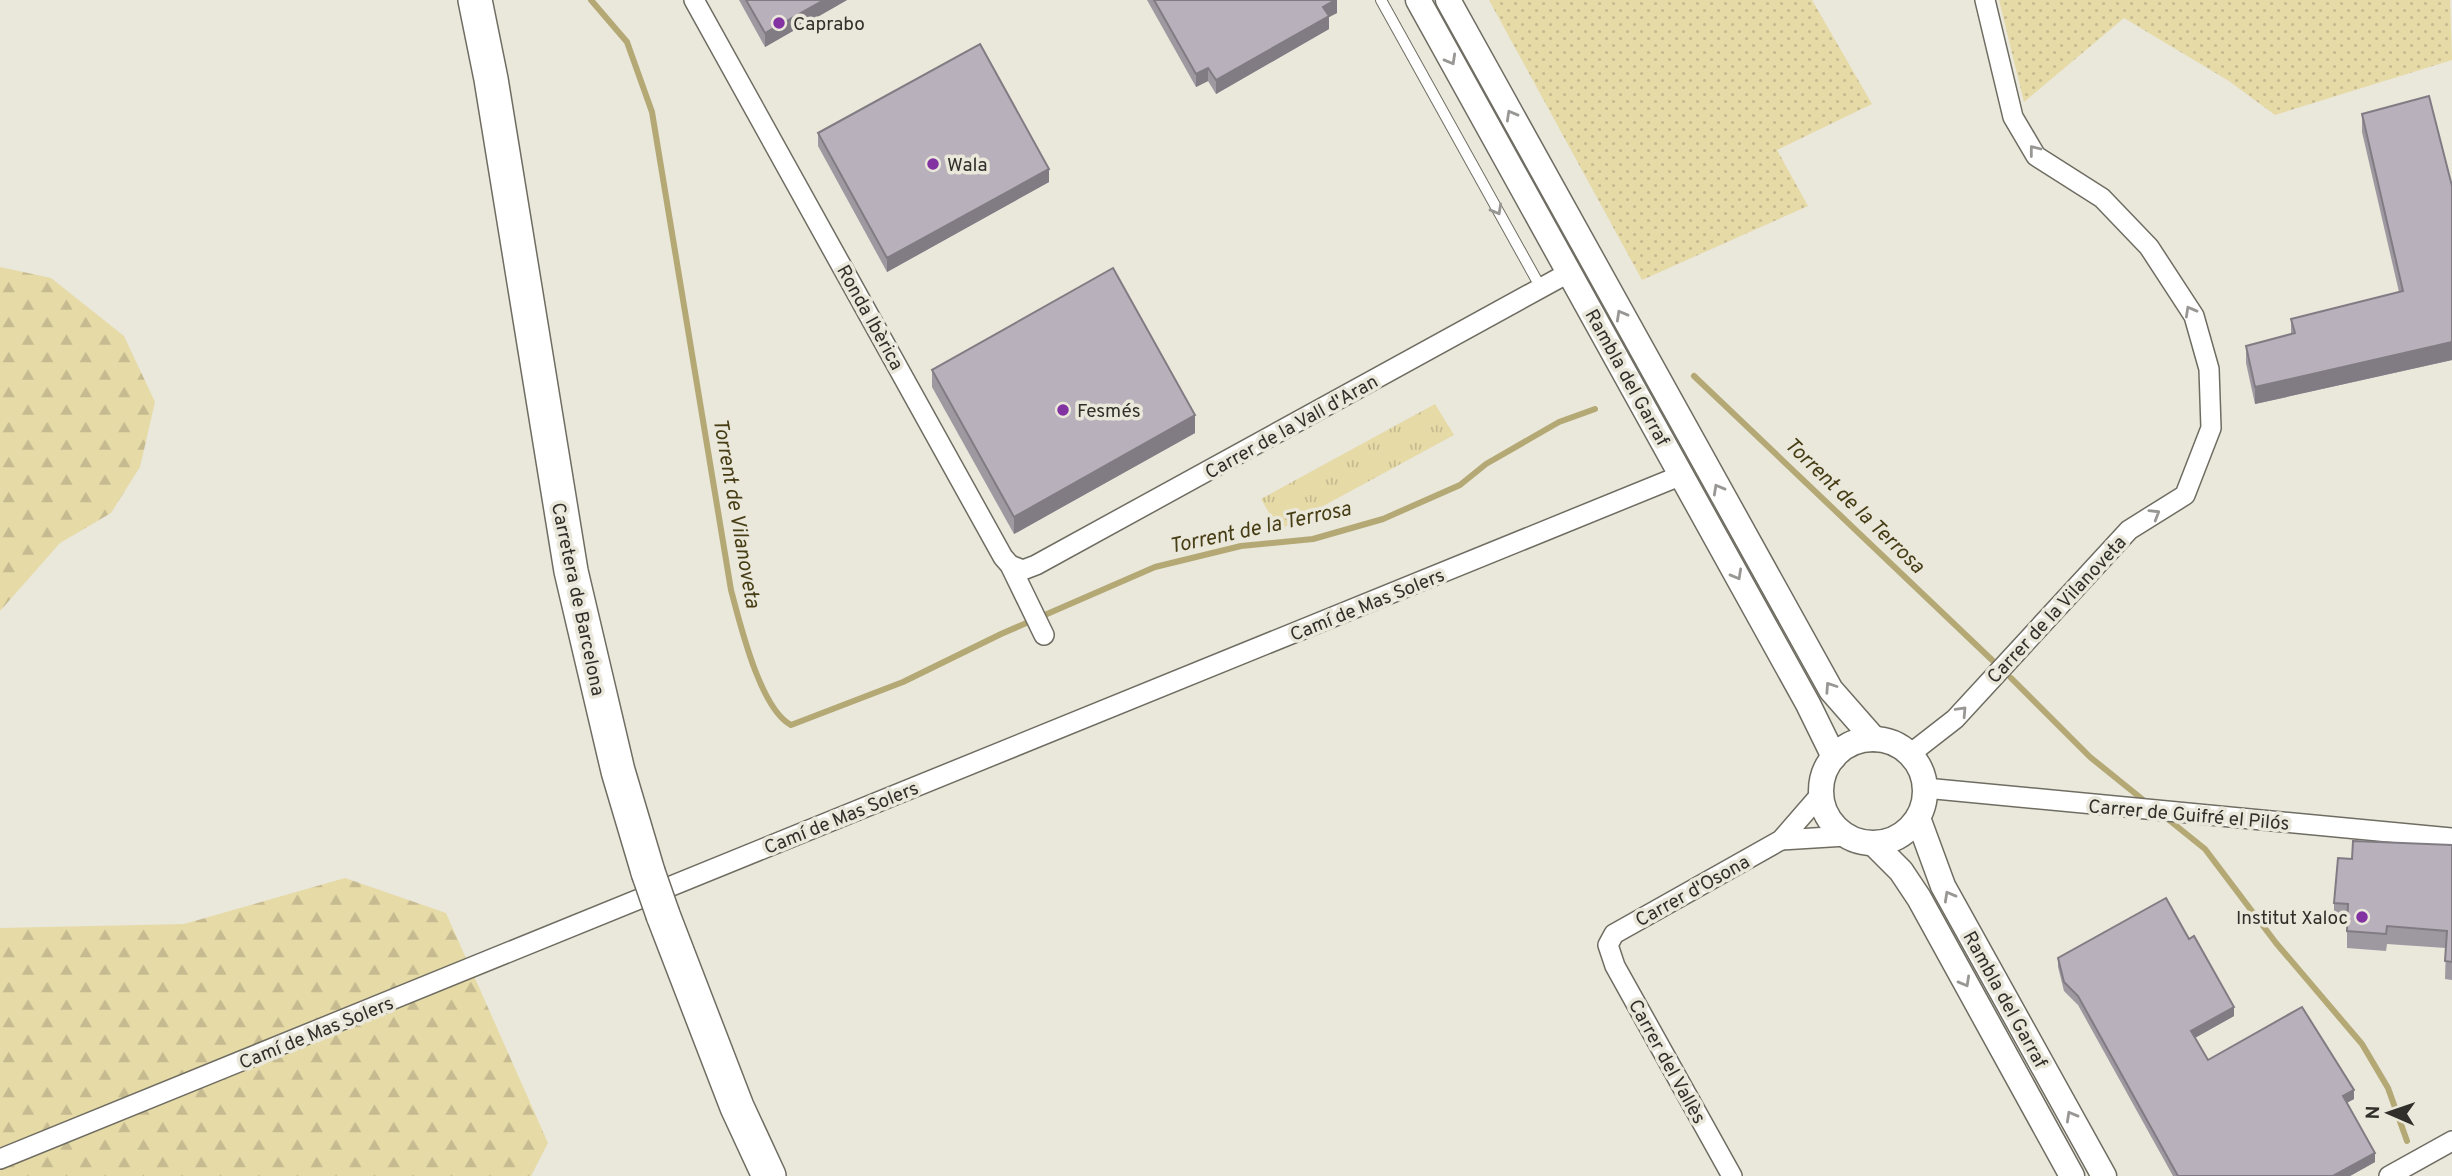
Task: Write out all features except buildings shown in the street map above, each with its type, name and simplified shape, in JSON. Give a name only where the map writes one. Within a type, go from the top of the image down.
[{"type":"highway","name":"Carretera de Barcelona","points":[[475,0],[494,92],[571,571],[618,771],[663,915],[737,1107],[769,1176]]},
{"type":"street","name":"Ronda Ibèrica","points":[[694,0],[1003,557],[1010,565],[1044,635]]},
{"type":"street","name":"Rambla del Garraf","points":[[1418,0],[1570,272],[1643,378]]},
{"type":"street","name":"Rambla del Garraf","points":[[1448,0],[1657,404],[1831,690],[1874,739],[1895,744],[1910,754]]},
{"type":"street","name":"Carrer de la Vilanoveta","points":[[1910,754],[1955,719],[2129,530],[2185,495],[2211,428],[2209,369],[2194,316],[2149,247],[2102,198],[2036,156],[2013,117],[1985,0]]},
{"type":"street","name":"Carrer de la Vall d'Aran","points":[[1010,565],[1023,570],[1036,565],[1570,272]]},
{"type":"street","name":"Rambla del Garraf","points":[[1657,404],[1682,475],[1808,704],[1834,757]]},
{"type":"street","name":"Camí de Mas Solers","points":[[0,1159],[1682,475]]},
{"type":"street","points":[[1846,836],[1828,818],[1821,794],[1823,777],[1834,757],[1852,744],[1874,739]]},
{"type":"street","points":[[1874,844],[1900,836],[1918,818],[1925,788],[1922,772],[1910,754]]},
{"type":"street","name":"Carrer de Guifré el Pilós","points":[[1925,788],[2452,838]]},
{"type":"street","name":"Carrer d'Osona","points":[[1608,945],[1614,934],[1781,840],[1821,794]]},
{"type":"street","name":"Rambla del Garraf","points":[[1918,818],[1943,886],[2104,1176]]},
{"type":"street","name":"Rambla del Garraf","points":[[1846,836],[1874,844],[1901,871],[1919,898],[2072,1176]]},
{"type":"street","name":"Carrer d'Osona","points":[[1781,840],[1846,836]]},
{"type":"street","name":"Carrer del Vallès","points":[[1608,945],[1615,966],[1732,1176]]},
{"type":"street","points":[[2389,1176],[2452,1141]]},
{"type":"lane","points":[[1381,0],[1541,288]]},
{"type":"green space","points":[[1489,0],[1812,0],[1872,104],[1777,150],[1808,206],[1642,280]]},
{"type":"green space","points":[[1999,0],[2450,0],[2452,60],[2275,115],[2229,81],[2124,18],[2024,102]]},
{"type":"green space","points":[[0,267],[51,278],[124,336],[155,402],[140,467],[111,513],[60,543],[0,611]]},
{"type":"green space","points":[[1435,404],[1454,435],[1279,530],[1261,499]]},
{"type":"green space","points":[[345,878],[446,913],[548,1143],[531,1176],[0,1176],[0,928],[184,924]]},
{"type":"waterway","name":"Torrent de Vilanoveta","points":[[591,0],[627,42],[652,112],[731,590],[761,684],[780,716],[791,725],[903,682],[1001,634],[1155,567],[1241,546],[1313,539],[1383,519],[1460,485],[1486,464],[1559,422],[1595,409]]},
{"type":"waterway","name":"Torrent de la Terrosa","points":[[1694,376],[1992,660]]},
{"type":"waterway","name":"Torrent de Vilanoveta","points":[[2011,678],[2090,757],[2147,803]]},
{"type":"waterway","name":"Torrent de la Terrosa","points":[[2164,816],[2205,849],[2276,943],[2362,1044],[2388,1088],[2407,1141]]},
{"type":"place","name":"Caprabo","points":[[779,23]]},
{"type":"place","name":"Wala","points":[[933,164]]},
{"type":"place","name":"Fesmés","points":[[1063,410]]},
{"type":"place","name":"Institut Xaloc","points":[[2362,917]]}]
